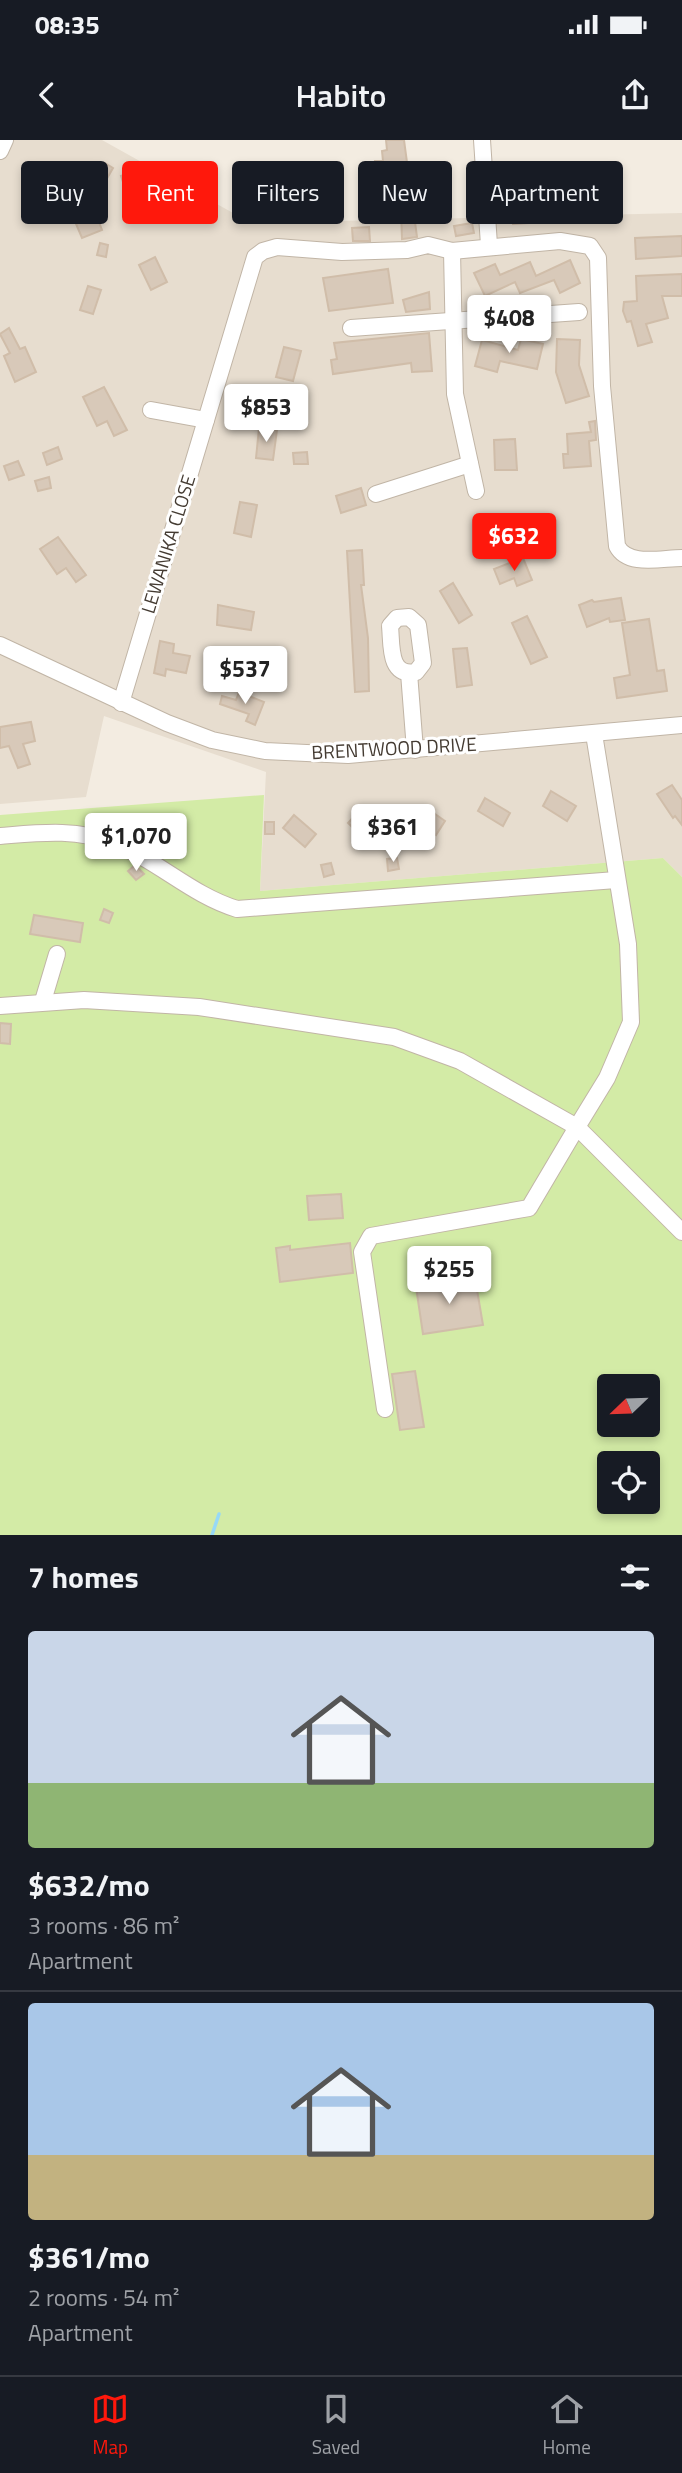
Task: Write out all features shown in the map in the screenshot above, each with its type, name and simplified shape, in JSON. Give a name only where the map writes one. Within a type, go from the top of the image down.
[{"type":"street","points":[[0,151],[5,140]]},
{"type":"street","points":[[482,140],[489,245]]},
{"type":"street","points":[[477,491],[455,394],[452,250],[489,245],[576,242],[594,251],[598,258],[602,386],[617,546],[621,555],[630,559],[682,558]]},
{"type":"street","name":"LEWANIKA CLOSE","points":[[121,703],[255,257],[262,251],[277,247],[342,252],[407,250],[428,245],[452,250]]},
{"type":"street","points":[[351,328],[579,312]]},
{"type":"street","points":[[151,410],[206,420]]},
{"type":"street","points":[[376,494],[470,464]]},
{"type":"street","name":"BRENTWOOD DRIVE","points":[[0,645],[121,703],[212,740],[265,751],[348,755],[682,725]]},
{"type":"street","points":[[409,673],[415,750]]},
{"type":"street","points":[[385,1409],[362,1252],[371,1236],[529,1208],[607,1078],[631,1022],[628,944],[594,734]]},
{"type":"street","points":[[0,836],[57,832],[100,838],[172,875],[198,894],[237,909],[616,880]]},
{"type":"street","points":[[43,1001],[57,954]]},
{"type":"street","points":[[0,1006],[84,1000],[199,1007],[394,1037],[460,1061],[577,1127],[682,1232]]},
{"type":"shaded area","points":[[0,140],[102,140],[140,161],[122,161],[122,224],[218,224],[218,205],[232,212],[232,224],[344,224],[344,221],[358,221],[358,224],[452,224],[452,218],[466,218],[466,224],[623,224],[623,214],[682,213],[682,877],[663,858],[260,891],[266,772],[104,716],[86,797],[0,804]]},
{"type":"green space","points":[[264,795],[260,891],[663,858],[682,877],[682,1535],[0,1535],[0,815]]},
{"type":"building","points":[[386,140],[404,140],[407,161],[383,161],[382,151],[387,150]]},
{"type":"building","points":[[76,224],[100,224],[102,230],[82,238]]},
{"type":"building","points":[[401,224],[415,224],[417,237],[402,239]]},
{"type":"building","points":[[472,224],[474,233],[456,236],[454,226]]},
{"type":"building","points":[[369,227],[370,241],[353,241],[352,228]]},
{"type":"building","points":[[682,236],[682,256],[636,259],[635,238]]},
{"type":"building","points":[[100,243],[108,245],[106,257],[97,255]]},
{"type":"building","points":[[155,257],[167,282],[151,290],[139,265]]},
{"type":"building","points":[[570,260],[580,283],[560,293],[554,280],[520,293],[515,282],[485,296],[474,273],[495,264],[500,275],[530,262],[536,276]]},
{"type":"building","points":[[388,269],[393,303],[329,311],[323,278]]},
{"type":"building","points":[[682,274],[682,296],[662,296],[668,318],[646,324],[652,342],[638,346],[631,321],[627,322],[623,311],[624,302],[637,301],[636,276]]},
{"type":"building","points":[[88,286],[101,290],[93,314],[80,310]]},
{"type":"building","points":[[429,292],[430,309],[406,312],[403,300]]},
{"type":"building","points":[[9,328],[20,349],[25,347],[36,372],[15,382],[4,356],[10,353],[0,334]]},
{"type":"building","points":[[429,333],[432,371],[412,372],[411,363],[333,374],[331,360],[337,359],[334,343]]},
{"type":"building","points":[[521,339],[543,344],[537,369],[500,361],[497,372],[475,366],[482,340],[518,350]]},
{"type":"building","points":[[557,339],[580,340],[579,365],[589,396],[566,403],[556,372]]},
{"type":"building","points":[[284,347],[301,351],[293,381],[276,377]]},
{"type":"building","points":[[104,387],[127,430],[114,436],[107,421],[97,426],[83,397]]},
{"type":"building","points":[[595,421],[596,440],[589,441],[591,466],[564,468],[563,454],[568,454],[567,434],[591,432],[589,422]]},
{"type":"building","points":[[259,428],[277,430],[273,460],[256,458]]},
{"type":"building","points":[[515,439],[517,470],[495,470],[494,440]]},
{"type":"building","points":[[58,447],[62,459],[47,465],[43,453]]},
{"type":"building","points":[[307,452],[308,464],[294,464],[293,453]]},
{"type":"building","points":[[18,461],[24,475],[9,480],[4,466]]},
{"type":"building","points":[[49,477],[51,488],[38,491],[35,481]]},
{"type":"building","points":[[361,488],[366,505],[341,513],[336,496]]},
{"type":"building","points":[[240,502],[257,505],[251,537],[234,533]]},
{"type":"building","points":[[58,537],[86,575],[76,582],[66,568],[57,574],[40,549]]},
{"type":"building","points":[[362,550],[364,585],[361,585],[368,638],[369,691],[355,692],[347,551]]},
{"type":"building","points":[[523,558],[532,580],[517,586],[514,578],[500,584],[494,569]]},
{"type":"building","points":[[453,583],[472,615],[459,623],[440,591]]},
{"type":"building","points":[[621,598],[625,620],[610,622],[609,618],[587,627],[579,605],[592,600],[594,602]]},
{"type":"building","points":[[218,605],[254,612],[251,630],[217,625]]},
{"type":"building","points":[[527,616],[547,657],[531,664],[512,623]]},
{"type":"building","points":[[649,619],[657,671],[664,670],[667,691],[617,698],[614,678],[630,675],[622,623]]},
{"type":"building","points":[[160,641],[174,644],[173,653],[190,656],[186,673],[166,669],[165,676],[154,673]]},
{"type":"building","points":[[467,648],[472,685],[457,687],[453,649]]},
{"type":"building","points":[[239,692],[264,702],[255,725],[246,721],[249,714],[220,704],[222,696],[236,700]]},
{"type":"building","points":[[31,722],[35,741],[23,744],[30,764],[18,768],[9,746],[0,748],[0,727]]},
{"type":"building","points":[[672,785],[682,800],[682,825],[675,816],[673,818],[657,794]]},
{"type":"building","points":[[551,791],[576,806],[567,821],[543,806]]},
{"type":"building","points":[[485,798],[510,813],[503,826],[478,811]]},
{"type":"building","points":[[425,807],[445,821],[436,835],[415,821]]},
{"type":"building","points":[[360,810],[380,829],[368,842],[348,823]]},
{"type":"building","points":[[294,815],[316,834],[305,847],[283,828]]},
{"type":"building","points":[[265,822],[274,822],[274,834],[265,834]]},
{"type":"building","points":[[397,858],[399,869],[388,871],[387,859]]},
{"type":"building","points":[[331,863],[334,874],[324,877],[321,865]]},
{"type":"building","points":[[135,865],[144,874],[136,880],[128,871]]},
{"type":"building","points":[[104,909],[113,913],[109,923],[100,920]]},
{"type":"building","points":[[34,915],[83,923],[80,942],[30,934]]},
{"type":"building","points":[[0,1023],[11,1024],[10,1044],[0,1043]]},
{"type":"building","points":[[341,1194],[343,1218],[309,1220],[307,1196]]},
{"type":"building","points":[[350,1243],[353,1273],[280,1282],[276,1248],[290,1246],[290,1250]]},
{"type":"building","points":[[475,1278],[483,1325],[423,1334],[416,1287]]},
{"type":"building","points":[[415,1371],[424,1427],[400,1430],[392,1374]]},
{"type":"waterway","points":[[212,1535],[219,1514]]}]
